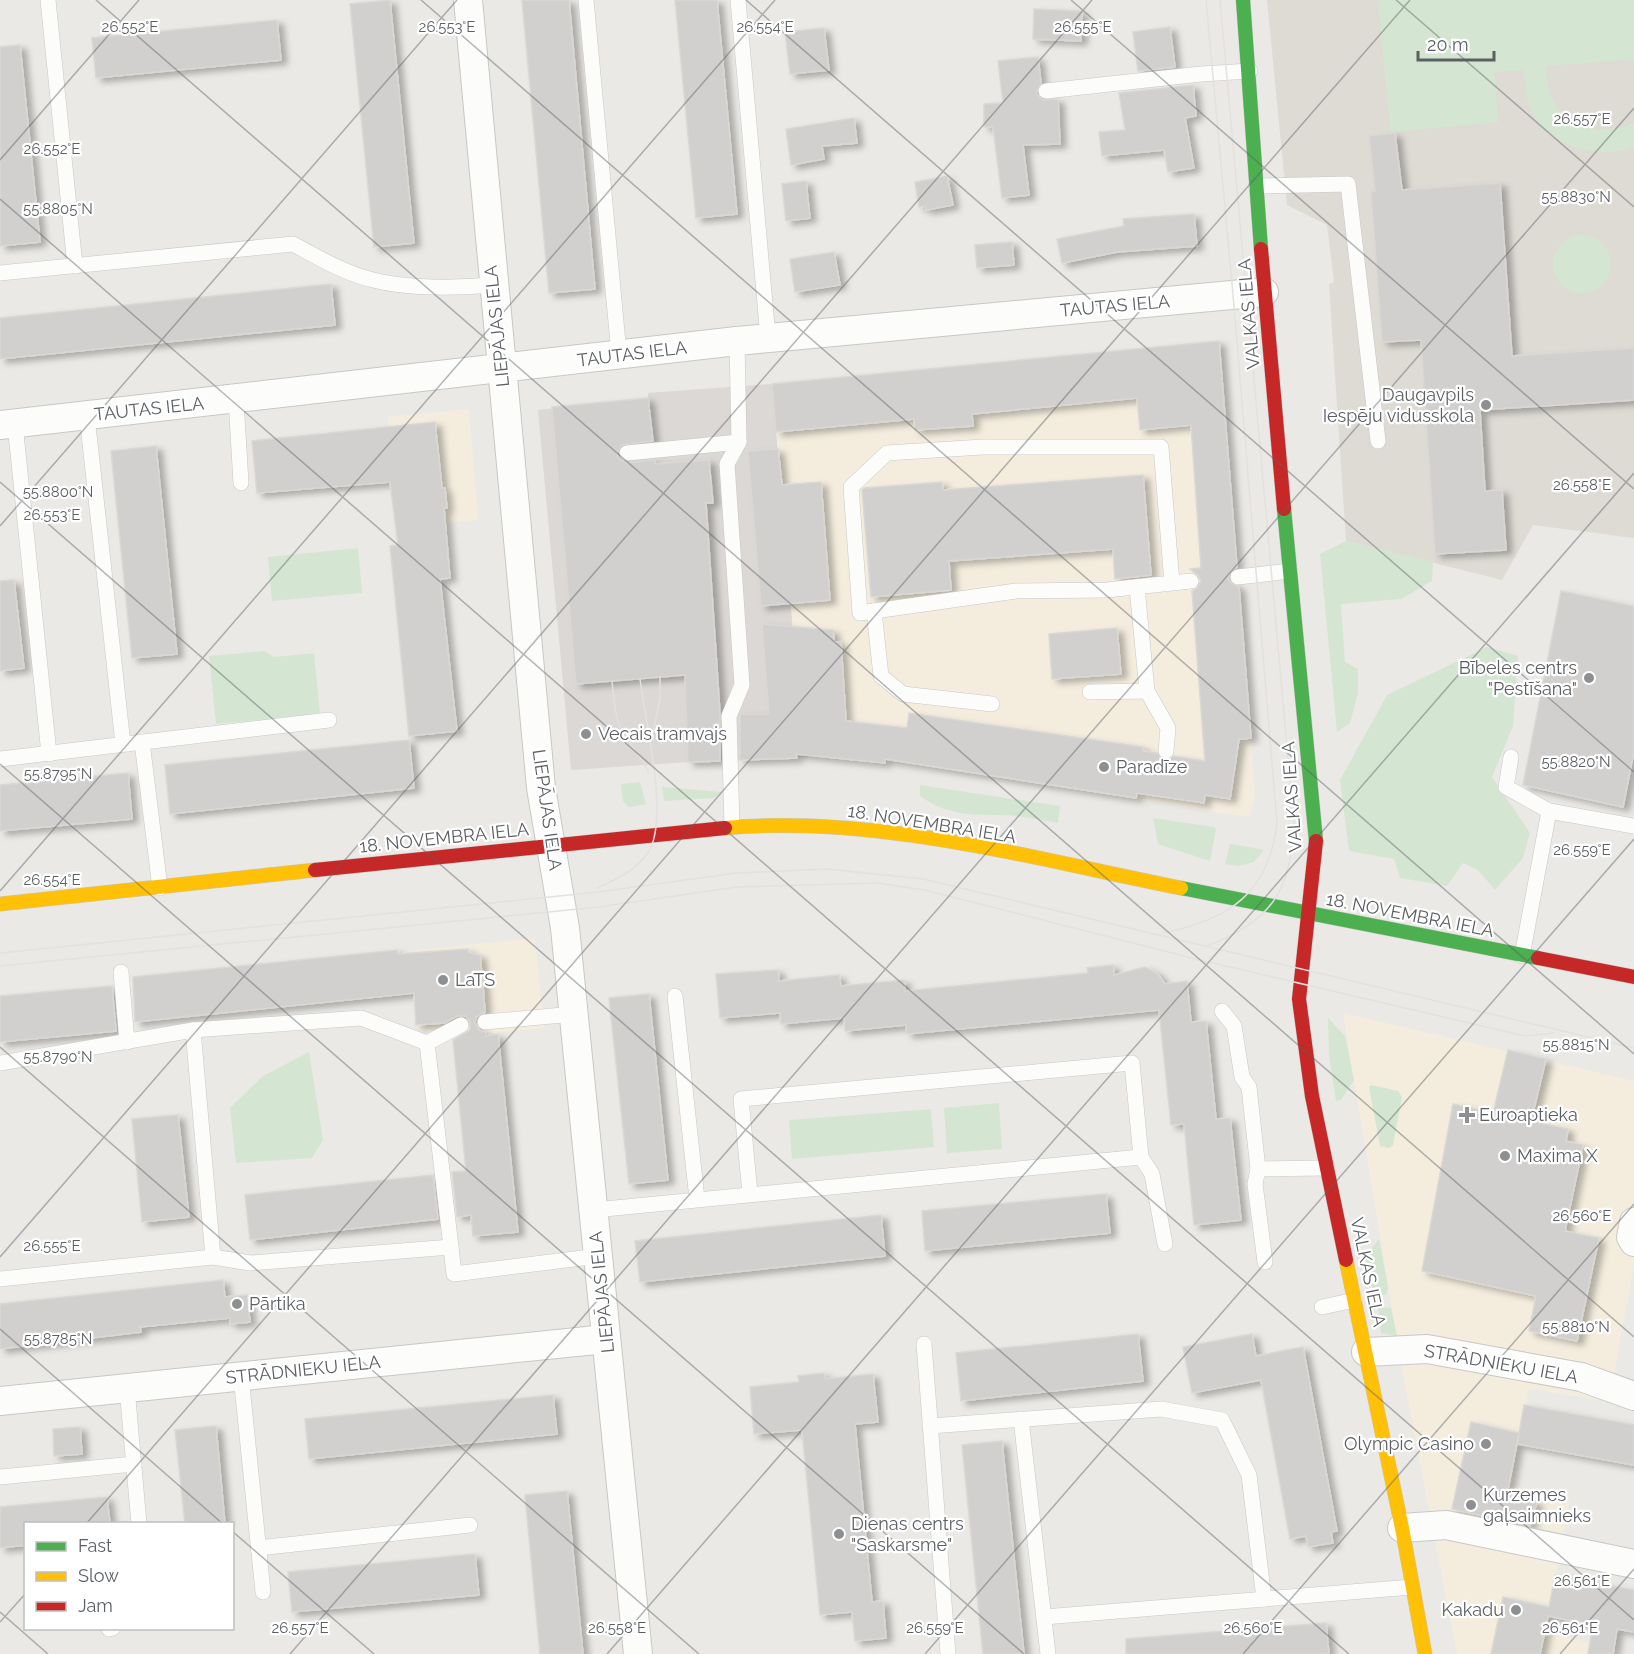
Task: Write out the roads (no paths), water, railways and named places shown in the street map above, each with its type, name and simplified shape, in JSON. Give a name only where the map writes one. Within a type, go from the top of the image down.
[{"type":"street","name":"LIEPĀJAS IELA","points":[[468,0],[492,285],[541,788],[565,928],[638,1654]]},
{"type":"street","name":"VALKAS IELA","points":[[1243,0],[1250,71],[1264,292],[1316,845],[1299,999],[1312,1096],[1402,1528],[1425,1654]]},
{"type":"street","name":"TAUTAS IELA","points":[[8,425],[737,341],[1264,292]]},
{"type":"street","name":"18. NOVEMBRA IELA","points":[[0,904],[550,844],[732,827],[834,827],[923,837],[1634,977]]},
{"type":"street","name":"STRĀDNIEKU IELA","points":[[0,1401],[606,1339]]},
{"type":"street","name":"STRĀDNIEKU IELA","points":[[1366,1352],[1427,1349],[1581,1377],[1634,1396]]},
{"type":"street","points":[[1402,1528],[1446,1525],[1634,1564]]},
{"type":"lane","points":[[48,0],[75,266]]},
{"type":"lane","points":[[586,0],[619,354]]},
{"type":"lane","points":[[738,0],[768,338]]},
{"type":"lane","points":[[1046,91],[1250,71]]},
{"type":"lane","points":[[1256,186],[1348,184],[1378,441]]},
{"type":"lane","points":[[0,273],[293,244],[336,267],[374,281],[459,288],[492,285]]},
{"type":"lane","points":[[732,827],[729,716],[742,685],[727,464],[739,442],[737,341]]},
{"type":"lane","points":[[236,400],[241,483]]},
{"type":"lane","points":[[87,416],[123,744]]},
{"type":"lane","points":[[8,425],[49,754]]},
{"type":"lane","points":[[627,453],[739,442]]},
{"type":"lane","points":[[1172,583],[1161,447],[983,447],[887,453],[851,487],[860,612],[1016,591],[1137,587],[1191,581]]},
{"type":"lane","points":[[1238,577],[1290,571]]},
{"type":"lane","points":[[1137,587],[1147,691],[1168,728],[1166,751]]},
{"type":"lane","points":[[874,611],[881,676],[903,694],[992,704]]},
{"type":"lane","points":[[1090,692],[1147,691]]},
{"type":"lane","points":[[0,759],[329,720]]},
{"type":"lane","points":[[142,742],[160,888]]},
{"type":"lane","points":[[1511,757],[1506,788],[1549,811],[1634,826]]},
{"type":"lane","points":[[1522,956],[1549,811]]},
{"type":"lane","points":[[121,972],[127,1042]]},
{"type":"lane","points":[[675,996],[697,1199]]},
{"type":"lane","points":[[1222,1011],[1234,1026],[1242,1077],[1249,1087],[1258,1168],[1255,1184],[1265,1262]]},
{"type":"lane","points":[[485,1022],[574,1014]]},
{"type":"lane","points":[[0,1063],[193,1030],[362,1018],[427,1043],[461,1025]]},
{"type":"lane","points":[[193,1030],[213,1257]]},
{"type":"lane","points":[[427,1043],[454,1274],[598,1256]]},
{"type":"lane","points":[[750,1194],[741,1099],[1132,1063],[1140,1157],[1152,1174],[1165,1244]]},
{"type":"lane","points":[[594,1210],[1140,1157]]},
{"type":"lane","points":[[1258,1168],[1328,1168]]},
{"type":"lane","points":[[0,1279],[213,1257],[250,1263],[451,1247]]},
{"type":"lane","points":[[1322,1307],[1355,1300]]},
{"type":"lane","points":[[924,1344],[948,1654]]},
{"type":"lane","points":[[241,1376],[263,1592]]},
{"type":"lane","points":[[127,1388],[139,1522]]},
{"type":"lane","points":[[930,1426],[1161,1409],[1221,1420],[1249,1475],[1264,1599]]},
{"type":"lane","points":[[1021,1419],[1048,1654]]},
{"type":"lane","points":[[0,1477],[134,1464]]},
{"type":"lane","points":[[258,1548],[470,1525]]},
{"type":"lane","points":[[1044,1617],[1412,1587]]},
{"type":"tram line","points":[[1163,933],[1208,920],[1226,911],[1242,899],[1255,885],[1265,868],[1273,847],[1277,823],[1206,0]]},
{"type":"tram line","points":[[1207,946],[1247,926],[1273,902],[1288,869],[1294,825],[1220,0]]},
{"type":"tram line","points":[[652,737],[660,699],[660,677]]},
{"type":"tram line","points":[[597,888],[639,864],[649,851],[655,836],[657,816],[654,768],[640,679]]},
{"type":"tram line","points":[[612,681],[619,724],[649,773]]},
{"type":"tram line","points":[[0,953],[598,892],[737,873],[827,869],[923,879],[1634,1048]]},
{"type":"tram line","points":[[0,966],[599,907],[736,887],[877,883],[925,890],[1200,960],[1525,1036],[1554,1033]]},
{"type":"place","name":"Daugavpils Iespēju vidusskola","points":[[1486,405]]},
{"type":"place","name":"Bībeles centrs \"Pestīšana\"","points":[[1589,678]]},
{"type":"place","name":"Vecais tramvajs","points":[[586,734]]},
{"type":"place","name":"Paradīze","points":[[1104,767]]},
{"type":"place","name":"LaTS","points":[[443,980]]},
{"type":"place","name":"Euroaptieka","points":[[1467,1115]]},
{"type":"place","name":"Maxima X","points":[[1505,1156]]},
{"type":"place","name":"Pārtika","points":[[237,1304]]},
{"type":"place","name":"Olympic Casino","points":[[1486,1444]]},
{"type":"place","name":"Kurzemes gaļsaimnieks","points":[[1471,1505]]},
{"type":"place","name":"Dienas centrs \"Saskarsme\"","points":[[839,1534]]},
{"type":"place","name":"Kakadu","points":[[1516,1610]]}]
